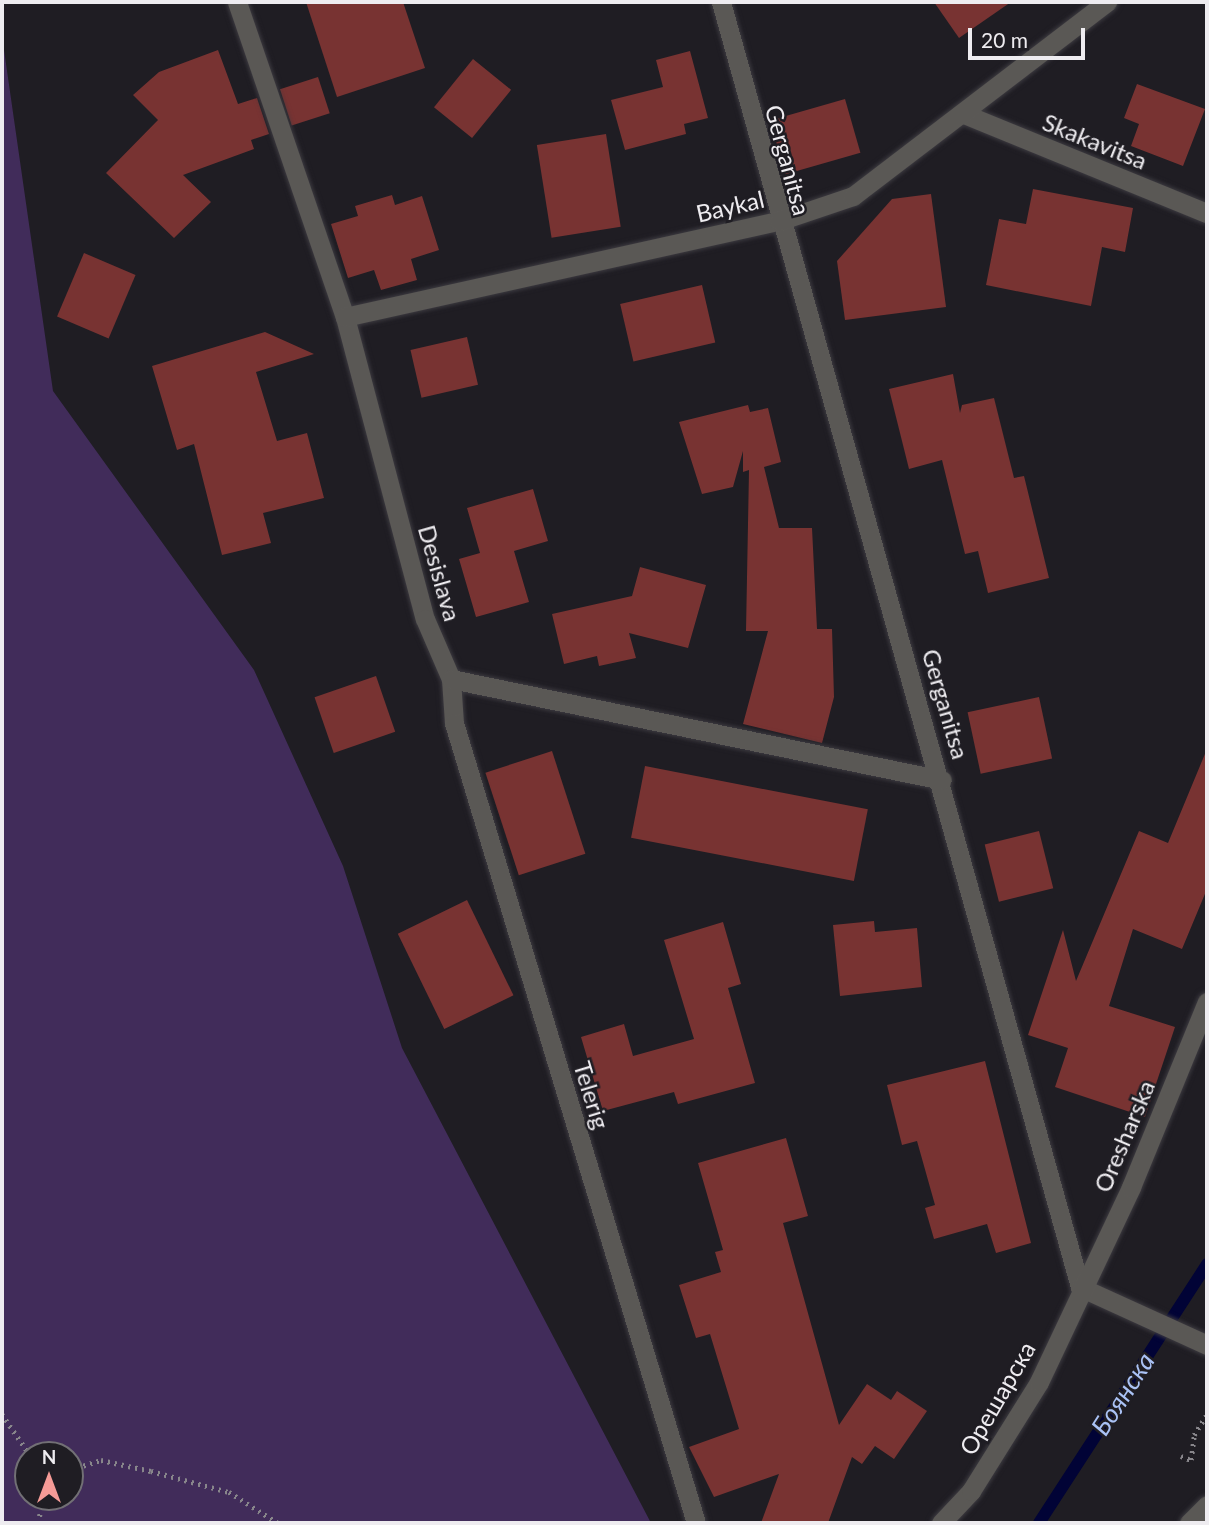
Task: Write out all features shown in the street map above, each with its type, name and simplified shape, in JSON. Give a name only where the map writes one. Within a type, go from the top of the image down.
[{"type":"street","name":"Desislava","points":[[237,2],[345,317],[425,619],[451,679]]},
{"type":"street","name":"Gerganitsa","points":[[720,2],[779,221],[942,779],[1080,1287]]},
{"type":"street","name":"Baykal","points":[[345,317],[779,221],[853,197],[1107,2]]},
{"type":"street","name":"Skakavitsa","points":[[964,114],[1207,214]]},
{"type":"street","points":[[451,679],[942,779]]},
{"type":"street","name":"Telerig","points":[[451,679],[454,723],[696,1523]]},
{"type":"street","name":"Oresharska","points":[[1080,1287],[1131,1187],[1207,1002]]},
{"type":"street","points":[[1080,1287],[1207,1345]]},
{"type":"street","name":"Орешарска","points":[[941,1523],[971,1491],[1039,1382],[1080,1287]]},
{"type":"street","points":[[1189,1523],[1207,1505]]},
{"type":"path","points":[[1181,1456],[1191,1460],[1194,1435],[1207,1413]]},
{"type":"path","points":[[2,1414],[20,1441]]},
{"type":"path","points":[[84,1465],[101,1460],[229,1492],[278,1523]]},
{"type":"shaded area","points":[[2,36],[53,391],[254,670],[343,866],[402,1048],[651,1523],[2,1523]]},
{"type":"building","points":[[306,2],[403,2],[425,68],[337,97]]},
{"type":"building","points":[[934,2],[1011,2],[959,38]]},
{"type":"building","points":[[218,50],[238,104],[257,98],[269,134],[251,140],[254,149],[183,175],[211,202],[174,238],[106,173],[158,120],[133,95],[159,72]]},
{"type":"building","points":[[690,51],[708,118],[684,124],[686,134],[625,150],[611,100],[663,87],[656,60]]},
{"type":"building","points":[[473,59],[511,90],[472,138],[434,107]]},
{"type":"building","points":[[318,77],[330,113],[292,126],[280,89]]},
{"type":"building","points":[[1137,84],[1205,109],[1183,166],[1131,146],[1139,124],[1124,118]]},
{"type":"building","points":[[845,99],[860,153],[785,174],[770,120]]},
{"type":"building","points":[[606,134],[621,227],[552,238],[537,145]]},
{"type":"building","points":[[1033,189],[1133,208],[1125,252],[1102,247],[1091,306],[986,285],[999,219],[1026,224]]},
{"type":"building","points":[[931,194],[946,307],[845,320],[837,261],[892,199]]},
{"type":"building","points":[[392,195],[395,205],[422,196],[439,250],[411,259],[417,280],[381,290],[374,270],[348,278],[331,224],[358,216],[355,206]]},
{"type":"building","points":[[84,253],[136,275],[109,338],[57,317]]},
{"type":"building","points":[[702,285],[715,342],[633,361],[620,304]]},
{"type":"building","points":[[265,332],[314,354],[256,372],[277,441],[307,433],[324,498],[263,513],[271,543],[222,555],[194,444],[177,450],[152,366]]},
{"type":"building","points":[[467,337],[478,385],[422,398],[410,350]]},
{"type":"building","points":[[953,374],[960,413],[962,405],[994,398],[1014,478],[1024,476],[1049,578],[988,593],[978,551],[965,554],[942,460],[909,469],[889,389]]},
{"type":"building","points":[[748,405],[750,412],[768,408],[781,462],[764,467],[779,528],[812,528],[817,629],[832,629],[834,697],[822,743],[743,724],[768,631],[746,631],[749,470],[743,472],[743,451],[733,487],[702,494],[679,422]]},
{"type":"building","points":[[533,489],[548,541],[514,551],[529,602],[476,617],[459,559],[480,553],[467,508]]},
{"type":"building","points":[[640,567],[706,585],[688,648],[629,633],[636,658],[599,666],[597,656],[564,664],[552,614],[632,596]]},
{"type":"building","points":[[376,676],[395,732],[334,753],[315,697]]},
{"type":"building","points":[[1039,697],[1052,759],[981,774],[968,712]]},
{"type":"building","points":[[1207,749],[1207,889],[1182,949],[1133,929],[1109,1006],[1175,1027],[1145,1117],[1055,1087],[1068,1048],[1028,1035],[1063,930],[1076,981],[1139,831],[1168,843]]},
{"type":"building","points":[[552,751],[585,854],[519,875],[485,773]]},
{"type":"building","points":[[645,766],[868,809],[854,881],[631,838]]},
{"type":"building","points":[[1039,831],[1053,888],[999,902],[985,845]]},
{"type":"building","points":[[467,900],[513,995],[444,1029],[398,934]]},
{"type":"building","points":[[874,921],[875,932],[917,928],[922,987],[840,996],[833,925]]},
{"type":"building","points":[[723,922],[741,984],[728,988],[755,1083],[678,1104],[674,1092],[603,1111],[581,1037],[624,1024],[633,1056],[694,1039],[664,940]]},
{"type":"building","points":[[985,1061],[1031,1243],[996,1253],[987,1224],[934,1239],[925,1208],[935,1205],[917,1141],[902,1145],[887,1085]]},
{"type":"building","points":[[786,1138],[808,1216],[783,1223],[839,1425],[867,1384],[891,1400],[897,1391],[927,1411],[894,1459],[875,1446],[862,1464],[852,1457],[828,1523],[761,1523],[779,1474],[714,1497],[689,1447],[739,1429],[710,1334],[696,1338],[679,1285],[721,1272],[715,1252],[723,1250],[698,1163]]},
{"type":"waterway","name":"Боянска","points":[[1039,1523],[1207,1264]]}]
